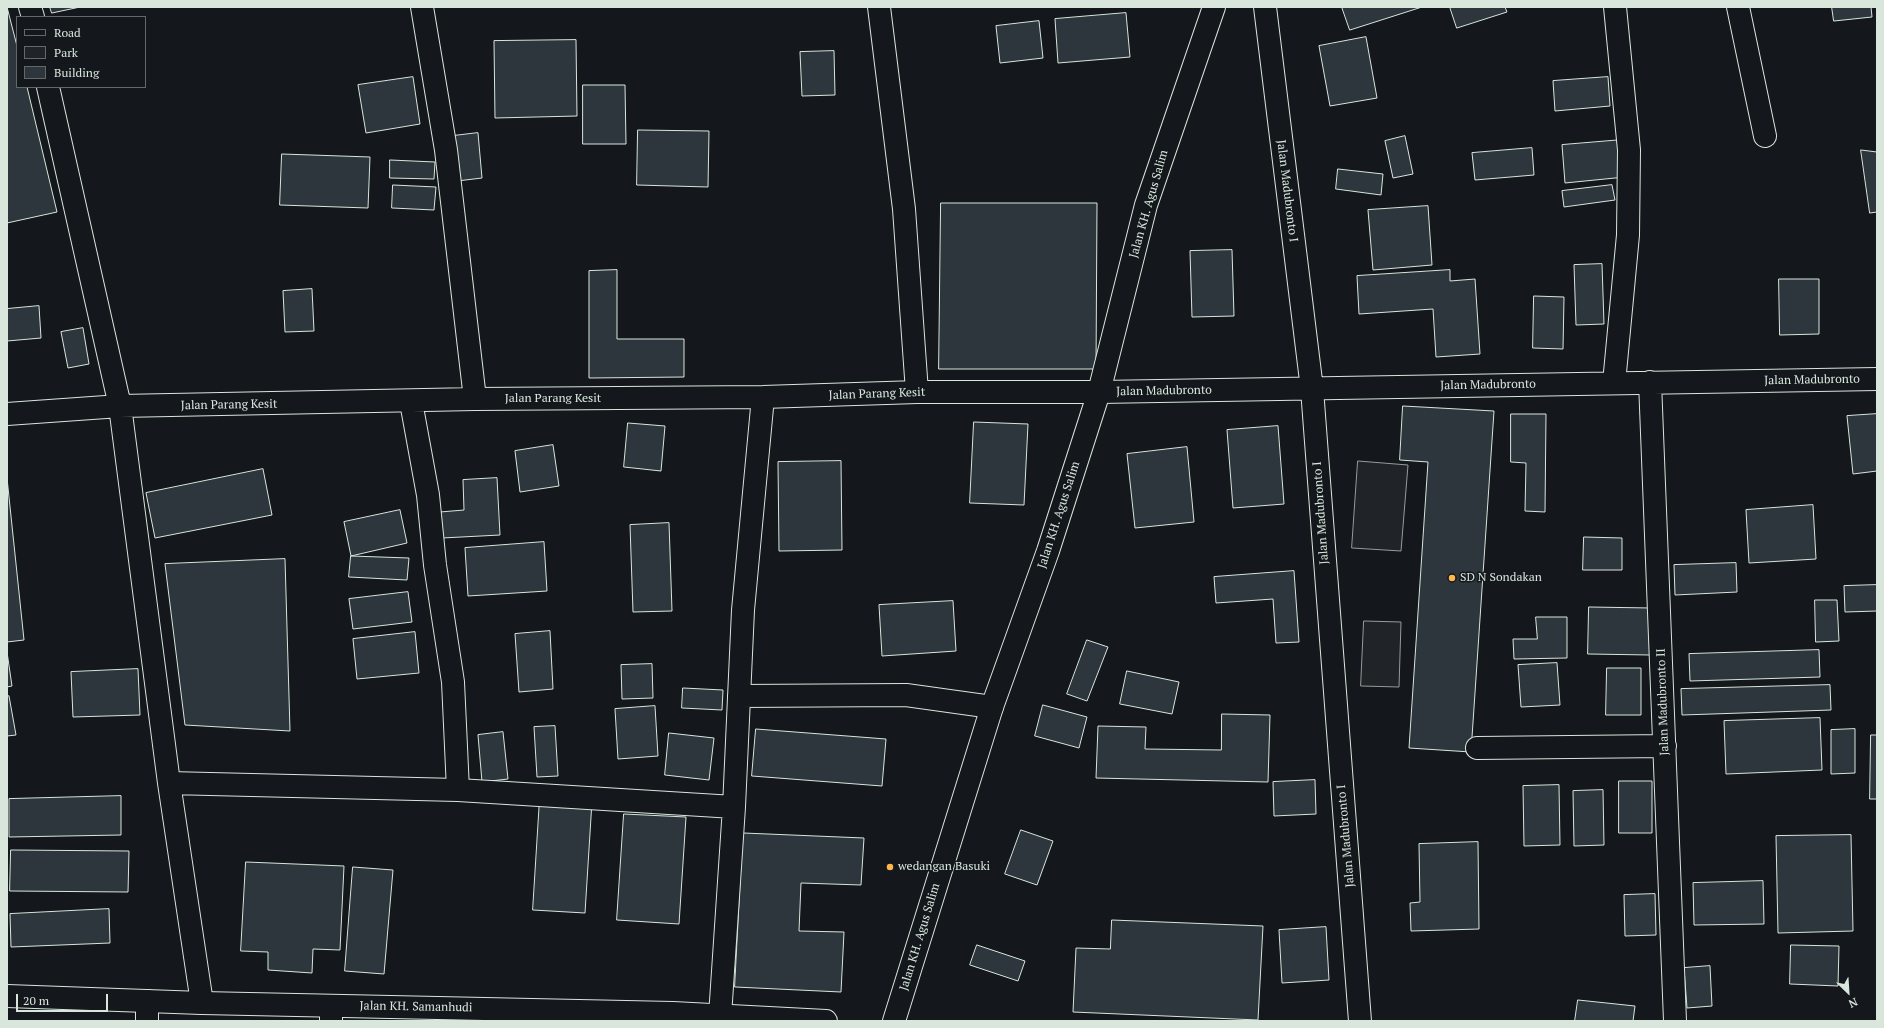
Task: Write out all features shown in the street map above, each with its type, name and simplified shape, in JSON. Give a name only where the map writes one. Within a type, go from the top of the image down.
[{"type":"street","points":[[422,7],[446,150],[476,399]]},
{"type":"street","points":[[879,7],[904,209],[917,392]]},
{"type":"street","name":"Jalan KH. Agus Salim","points":[[894,1021],[992,707],[1048,550],[1099,392],[1146,205],[1214,7]]},
{"type":"street","name":"Jalan Madubronto I","points":[[1265,7],[1312,388],[1360,1021]]},
{"type":"street","points":[[1614,383],[1628,235],[1629,150],[1617,7]]},
{"type":"street","points":[[1738,7],[1765,136]]},
{"type":"street","points":[[48,88],[120,406],[170,784],[202,1003]]},
{"type":"street","name":"Jalan Madubronto","points":[[1099,392],[1877,379]]},
{"type":"street","name":"Jalan Madubronto II","points":[[1650,382],[1675,1021]]},
{"type":"street","name":"Jalan Parang Kesit","points":[[7,414],[120,406],[411,402],[476,399],[763,397],[917,392],[1099,392]]},
{"type":"street","points":[[720,1016],[734,807],[743,610],[763,397]]},
{"type":"street","points":[[411,402],[428,494],[435,564],[453,682],[458,790]]},
{"type":"street","points":[[739,696],[906,694],[992,707]]},
{"type":"street","points":[[1477,748],[1665,746]]},
{"type":"street","points":[[170,784],[458,790],[734,807]]},
{"type":"street","name":"Jalan KH. Samanhudi","points":[[7,996],[147,1011],[202,1003],[331,1013],[470,1014],[673,1012],[720,1016],[826,1021]]},
{"type":"green space","points":[[1358,461],[1408,465],[1401,551],[1352,548]]},
{"type":"green space","points":[[1364,621],[1401,622],[1399,687],[1361,686]]},
{"type":"building","points":[[7,7],[16,42],[16,88],[27,88],[57,212],[7,223]]},
{"type":"building","points":[[50,7],[80,7],[52,13]]},
{"type":"building","points":[[1342,7],[1422,7],[1350,30]]},
{"type":"building","points":[[1450,7],[1505,7],[1507,12],[1457,28]]},
{"type":"building","points":[[1832,7],[1871,7],[1872,17],[1834,21]]},
{"type":"building","points":[[1126,13],[1130,57],[1058,63],[1055,19]]},
{"type":"building","points":[[1039,21],[1043,58],[1000,63],[996,26]]},
{"type":"building","points":[[1366,37],[1377,98],[1330,106],[1319,46]]},
{"type":"building","points":[[576,40],[577,116],[495,118],[494,41]]},
{"type":"building","points":[[834,51],[835,95],[802,96],[800,52]]},
{"type":"building","points":[[413,77],[420,124],[366,133],[358,85]]},
{"type":"building","points":[[1608,77],[1610,106],[1555,111],[1553,81]]},
{"type":"building","points":[[583,85],[625,85],[626,144],[583,144]]},
{"type":"building","points":[[638,130],[709,131],[708,187],[637,185]]},
{"type":"building","points":[[478,133],[482,178],[457,181],[453,136]]},
{"type":"building","points":[[1405,136],[1413,174],[1393,178],[1385,141]]},
{"type":"building","points":[[1622,140],[1625,177],[1565,183],[1562,145]]},
{"type":"building","points":[[1532,148],[1534,175],[1475,180],[1472,153]]},
{"type":"building","points":[[1861,150],[1877,152],[1877,212],[1870,213]]},
{"type":"building","points":[[282,154],[370,157],[368,208],[280,205]]},
{"type":"building","points":[[390,160],[435,162],[434,179],[390,178]]},
{"type":"building","points":[[1338,169],[1383,174],[1381,195],[1336,189]]},
{"type":"building","points":[[393,185],[436,187],[434,210],[392,208]]},
{"type":"building","points":[[1612,185],[1615,200],[1564,207],[1562,191]]},
{"type":"building","points":[[941,203],[1097,203],[1096,369],[939,369]]},
{"type":"building","points":[[1428,206],[1432,265],[1373,270],[1368,210]]},
{"type":"building","points":[[1232,250],[1234,316],[1192,317],[1190,251]]},
{"type":"building","points":[[1602,264],[1604,324],[1576,325],[1574,265]]},
{"type":"building","points":[[617,270],[617,339],[684,339],[684,377],[589,378],[589,271]]},
{"type":"building","points":[[1450,270],[1450,281],[1475,279],[1480,354],[1436,357],[1433,309],[1359,314],[1357,276]]},
{"type":"building","points":[[1779,279],[1819,279],[1819,334],[1780,335]]},
{"type":"building","points":[[312,289],[314,331],[285,332],[283,291]]},
{"type":"building","points":[[1534,296],[1564,297],[1563,349],[1533,348]]},
{"type":"building","points":[[39,306],[41,338],[7,341],[7,309]]},
{"type":"building","points":[[83,328],[89,364],[68,368],[61,332]]},
{"type":"building","points":[[1403,406],[1494,411],[1471,752],[1409,748],[1428,462],[1400,460]]},
{"type":"building","points":[[1511,414],[1546,414],[1545,512],[1525,511],[1526,463],[1511,462]]},
{"type":"building","points":[[1877,414],[1877,471],[1853,474],[1847,416]]},
{"type":"building","points":[[974,422],[1028,424],[1024,505],[970,503]]},
{"type":"building","points":[[628,423],[665,426],[661,471],[624,467]]},
{"type":"building","points":[[1278,426],[1284,504],[1233,508],[1227,430]]},
{"type":"building","points":[[553,445],[559,486],[520,492],[515,451]]},
{"type":"building","points":[[1187,447],[1194,522],[1135,528],[1127,454]]},
{"type":"building","points":[[841,461],[842,550],[779,551],[778,462]]},
{"type":"building","points":[[263,469],[272,515],[155,538],[146,493]]},
{"type":"building","points":[[7,478],[24,640],[7,642]]},
{"type":"building","points":[[497,478],[500,535],[442,538],[440,512],[464,510],[463,480]]},
{"type":"building","points":[[1813,505],[1816,559],[1749,563],[1746,510]]},
{"type":"building","points":[[400,510],[407,543],[351,556],[344,522]]},
{"type":"building","points":[[669,523],[672,611],[633,612],[630,525]]},
{"type":"building","points":[[1584,537],[1622,538],[1622,570],[1583,570]]},
{"type":"building","points":[[544,542],[547,591],[468,596],[465,548]]},
{"type":"building","points":[[351,556],[409,558],[407,580],[349,577]]},
{"type":"building","points":[[285,559],[290,731],[185,725],[165,564]]},
{"type":"building","points":[[1736,563],[1737,592],[1675,595],[1674,565]]},
{"type":"building","points":[[1294,571],[1299,642],[1276,643],[1273,599],[1216,603],[1214,577]]},
{"type":"building","points":[[1877,585],[1877,611],[1845,612],[1844,586]]},
{"type":"building","points":[[408,592],[412,622],[353,629],[349,599]]},
{"type":"building","points":[[1815,600],[1837,600],[1839,641],[1816,642]]},
{"type":"building","points":[[953,601],[956,651],[882,656],[879,605]]},
{"type":"building","points":[[1589,607],[1651,608],[1650,655],[1588,654]]},
{"type":"building","points":[[1536,617],[1567,617],[1567,658],[1514,659],[1513,639],[1537,639]]},
{"type":"building","points":[[550,631],[553,689],[519,692],[515,634]]},
{"type":"building","points":[[415,632],[419,673],[357,679],[353,639]]},
{"type":"building","points":[[1087,640],[1108,647],[1087,701],[1067,694]]},
{"type":"building","points":[[1819,650],[1820,677],[1690,681],[1689,654]]},
{"type":"building","points":[[7,652],[12,686],[7,687]]},
{"type":"building","points":[[1557,663],[1560,705],[1521,707],[1518,665]]},
{"type":"building","points":[[652,664],[653,698],[622,699],[621,665]]},
{"type":"building","points":[[1607,668],[1641,668],[1641,715],[1606,715]]},
{"type":"building","points":[[138,669],[140,715],[73,717],[71,672]]},
{"type":"building","points":[[1127,671],[1179,682],[1172,714],[1120,704]]},
{"type":"building","points":[[1830,685],[1831,710],[1682,715],[1681,689]]},
{"type":"building","points":[[683,688],[723,690],[722,710],[682,708]]},
{"type":"building","points":[[9,696],[16,735],[7,736],[7,697]]},
{"type":"building","points":[[1043,705],[1087,717],[1079,748],[1035,736]]},
{"type":"building","points":[[655,706],[658,756],[618,759],[615,709]]},
{"type":"building","points":[[1222,714],[1270,715],[1268,782],[1096,778],[1098,726],[1146,727],[1145,749],[1221,750]]},
{"type":"building","points":[[1820,718],[1822,770],[1726,774],[1724,721]]},
{"type":"building","points":[[555,726],[558,776],[537,777],[534,727]]},
{"type":"building","points":[[756,729],[886,739],[882,786],[752,776]]},
{"type":"building","points":[[1855,729],[1855,773],[1831,774],[1831,730]]},
{"type":"building","points":[[503,732],[508,779],[482,782],[478,735]]},
{"type":"building","points":[[669,733],[714,738],[709,780],[665,775]]},
{"type":"building","points":[[1871,735],[1877,735],[1877,799],[1870,799]]},
{"type":"building","points":[[1315,780],[1316,814],[1274,816],[1273,782]]},
{"type":"building","points":[[1619,781],[1652,781],[1652,833],[1619,833]]},
{"type":"building","points":[[1559,785],[1560,845],[1524,846],[1523,786]]},
{"type":"building","points":[[1603,790],[1604,845],[1574,846],[1573,791]]},
{"type":"building","points":[[121,796],[121,835],[9,837],[9,799]]},
{"type":"building","points":[[540,798],[592,801],[585,913],[533,910]]},
{"type":"building","points":[[624,814],[686,817],[679,924],[617,920]]},
{"type":"building","points":[[1021,830],[1053,841],[1037,885],[1005,874]]},
{"type":"building","points":[[743,833],[864,838],[861,885],[801,883],[799,931],[844,932],[841,992],[735,987]]},
{"type":"building","points":[[1851,835],[1853,931],[1778,933],[1776,836]]},
{"type":"building","points":[[1478,842],[1479,929],[1411,931],[1410,903],[1420,902],[1419,844]]},
{"type":"building","points":[[11,850],[129,851],[128,892],[10,891]]},
{"type":"building","points":[[246,862],[344,866],[340,950],[313,949],[312,973],[268,970],[268,952],[241,951]]},
{"type":"building","points":[[353,867],[393,870],[384,974],[345,971]]},
{"type":"building","points":[[1763,881],[1764,924],[1694,925],[1693,883]]},
{"type":"building","points":[[1655,894],[1656,935],[1625,936],[1624,895]]},
{"type":"building","points":[[109,909],[110,943],[11,947],[10,914]]},
{"type":"building","points":[[1112,920],[1263,926],[1258,1020],[1073,1012],[1076,948],[1110,949]]},
{"type":"building","points":[[1326,927],[1329,980],[1282,983],[1279,930]]},
{"type":"building","points":[[977,945],[1025,961],[1018,981],[970,965]]},
{"type":"building","points":[[1791,945],[1839,946],[1838,986],[1790,984]]},
{"type":"building","points":[[1710,966],[1712,1006],[1687,1008],[1684,968]]},
{"type":"building","points":[[1578,1000],[1635,1006],[1633,1021],[1575,1021]]},
{"type":"place","name":"SD N Sondakan","points":[[1452,578]]},
{"type":"place","name":"wedangan Basuki","points":[[890,867]]}]
